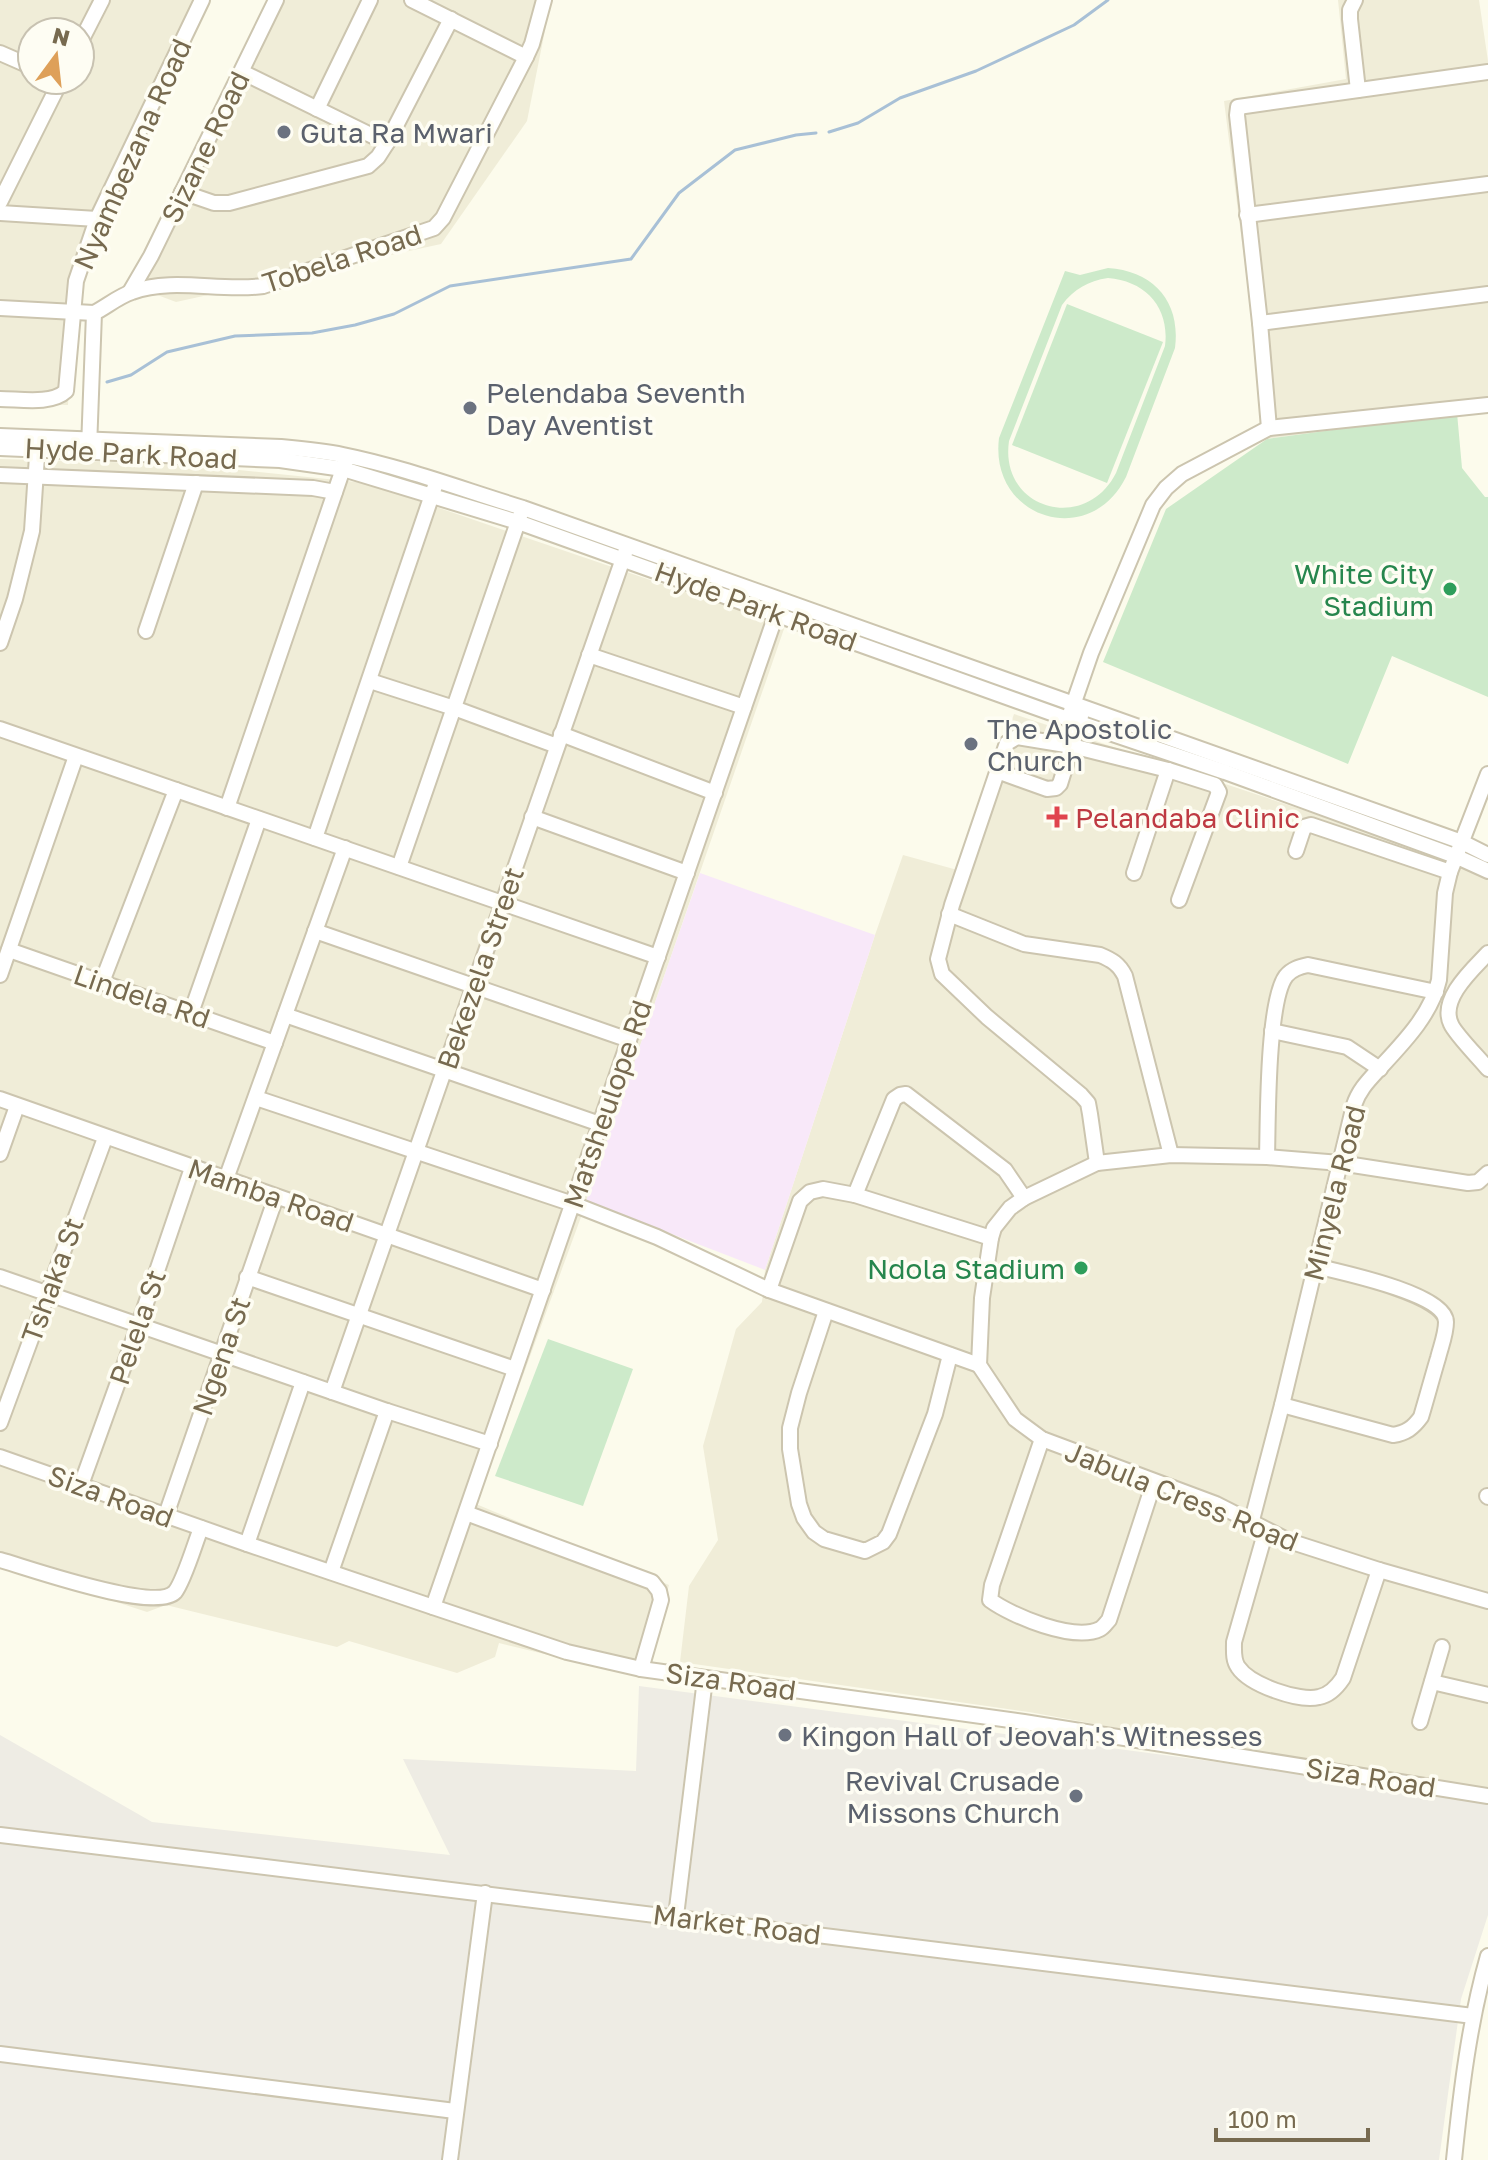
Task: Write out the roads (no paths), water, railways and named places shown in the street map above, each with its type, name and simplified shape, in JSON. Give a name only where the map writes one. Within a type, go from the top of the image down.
[{"type":"street","name":"Nyambezana Road","points":[[0,399],[52,399],[66,391],[76,281],[97,219],[202,0]]},
{"type":"street","name":"Sizane Road","points":[[130,292],[151,256],[276,0]]},
{"type":"street","points":[[317,109],[370,0]]},
{"type":"street","points":[[412,0],[526,57]]},
{"type":"street","name":"Tobela Road","points":[[94,313],[130,292],[167,286],[263,286],[434,228],[443,218],[526,57],[544,0]]},
{"type":"street","points":[[1355,0],[1350,19],[1358,90]]},
{"type":"street","points":[[182,192],[214,203],[229,203],[368,166],[387,143],[451,19]]},
{"type":"street","points":[[242,72],[387,143]]},
{"type":"street","points":[[1269,428],[1238,107],[1488,72]]},
{"type":"street","points":[[0,202],[53,96]]},
{"type":"street","points":[[1247,215],[1488,184]]},
{"type":"street","points":[[0,213],[97,219]]},
{"type":"street","points":[[1260,323],[1488,294]]},
{"type":"street","points":[[0,308],[94,313],[89,446]]},
{"type":"street","points":[[997,771],[1047,789],[1060,784],[1072,746],[1076,713],[1091,653],[1153,505],[1182,474],[1269,428],[1488,405]]},
{"type":"street","name":"Hyde Park Road","points":[[0,436],[38,443],[345,463],[434,488],[521,515],[1076,713],[1462,842],[1488,855]]},
{"type":"street","points":[[0,643],[7,596],[32,531],[38,443]]},
{"type":"street","name":"Hyde Park Road","points":[[0,448],[38,443]]},
{"type":"street","points":[[227,808],[345,463]]},
{"type":"street","points":[[0,475],[313,488],[335,492]]},
{"type":"street","points":[[146,631],[196,483]]},
{"type":"street","points":[[315,838],[434,488]]},
{"type":"street","points":[[399,867],[521,515]]},
{"type":"street","name":"Bekezela Street","points":[[332,1392],[625,552]]},
{"type":"street","name":"Matsheulope Rd","points":[[433,1607],[779,607]]},
{"type":"street","points":[[589,655],[744,707]]},
{"type":"street","points":[[370,681],[715,793]]},
{"type":"street","name":"Hyde Park Road","points":[[1076,713],[1488,871]]},
{"type":"street","points":[[0,729],[658,957]]},
{"type":"street","points":[[1097,1163],[1088,1103],[987,1017],[942,974],[938,959],[949,914],[1007,743],[1017,737],[1072,746],[1215,785],[1219,792],[1179,900]]},
{"type":"street","points":[[0,975],[76,756]]},
{"type":"street","points":[[1134,873],[1168,770]]},
{"type":"street","name":"Minyela Road","points":[[1252,1520],[1354,1105],[1358,1093],[1416,1027],[1436,992],[1445,893],[1450,872],[1488,774]]},
{"type":"street","points":[[102,982],[176,790]]},
{"type":"street","points":[[532,817],[687,873]]},
{"type":"street","points":[[191,1013],[259,819]]},
{"type":"street","points":[[1296,851],[1304,827],[1311,825],[1450,872]]},
{"type":"street","points":[[226,1179],[345,848]]},
{"type":"street","points":[[949,914],[1024,944],[1100,955],[1119,966],[1125,976],[1171,1155]]},
{"type":"street","points":[[315,931],[629,1040]]},
{"type":"street","name":"Lindela Rd","points":[[9,950],[275,1043]]},
{"type":"street","points":[[1488,953],[1463,979],[1448,1010],[1450,1023],[1488,1069]]},
{"type":"street","points":[[1267,1157],[1272,1031],[1282,983],[1287,975],[1308,965],[1436,992]]},
{"type":"street","points":[[285,1015],[600,1124]]},
{"type":"street","points":[[1272,1031],[1347,1047],[1380,1069]]},
{"type":"street","points":[[855,1195],[894,1099],[906,1094],[1005,1170],[1024,1198]]},
{"type":"street","points":[[256,1098],[573,1204],[657,1237],[769,1290],[979,1365],[982,1298],[991,1238],[1001,1218],[1024,1198],[1097,1163],[1171,1155],[1267,1157],[1340,1163],[1468,1183],[1478,1182],[1488,1173]]},
{"type":"street","name":"Mamba Road","points":[[0,1099],[543,1290]]},
{"type":"street","points":[[0,1154],[17,1106]]},
{"type":"street","name":"Tshaka St","points":[[0,1423],[105,1138]]},
{"type":"street","name":"Pelela St","points":[[81,1485],[192,1168]]},
{"type":"street","points":[[769,1290],[800,1201],[810,1192],[823,1189],[855,1195],[991,1238]]},
{"type":"street","name":"Ngena St","points":[[166,1515],[276,1197]]},
{"type":"street","points":[[1282,1405],[1393,1435],[1407,1431],[1421,1417],[1444,1336],[1444,1312],[1432,1302],[1390,1285],[1315,1266]]},
{"type":"street","points":[[0,1277],[490,1444]]},
{"type":"street","points":[[247,1277],[515,1369]]},
{"type":"street","points":[[826,1311],[799,1393],[790,1428],[790,1449],[804,1518],[814,1532],[837,1543],[865,1551],[883,1542],[889,1534],[935,1414],[950,1355]]},
{"type":"street","name":"Jabula Cress Road","points":[[979,1365],[1015,1419],[1042,1439],[1216,1504],[1289,1541],[1488,1601]]},
{"type":"street","points":[[247,1544],[303,1382]]},
{"type":"street","points":[[331,1572],[387,1411]]},
{"type":"street","points":[[1042,1439],[992,1585],[990,1600],[1024,1618],[1065,1631],[1079,1632],[1105,1625],[1154,1482]]},
{"type":"street","name":"Siza Road","points":[[0,1457],[567,1652],[641,1669],[1024,1722],[1488,1796]]},
{"type":"street","points":[[466,1513],[652,1582],[661,1600],[641,1669]]},
{"type":"street","points":[[0,1560],[101,1590],[160,1598],[170,1596],[178,1587],[201,1528]]},
{"type":"street","points":[[1266,1530],[1234,1642],[1234,1656],[1238,1667],[1246,1675],[1270,1689],[1309,1698],[1321,1697],[1338,1687],[1379,1570]]},
{"type":"street","points":[[1420,1722],[1442,1647]]},
{"type":"street","points":[[676,1916],[705,1679]]},
{"type":"street","points":[[1432,1682],[1488,1695]]},
{"type":"street","name":"Market Road","points":[[0,1835],[1473,2016]]},
{"type":"street","points":[[450,2160],[485,1893]]},
{"type":"street","points":[[1454,2160],[1462,2080],[1488,1956]]},
{"type":"street","points":[[0,2054],[455,2111]]},
{"type":"waterway","points":[[829,132],[858,123],[900,98],[976,71],[1074,25],[1108,0]]},
{"type":"waterway","points":[[107,382],[131,375],[167,352],[235,336],[312,333],[355,325],[394,314],[450,286],[631,259],[679,193],[735,150],[816,133]]},
{"type":"place","name":"Guta Ra Mwari","points":[[284,132]]},
{"type":"place","name":"Pelendaba Seventh Day Aventist","points":[[470,408]]},
{"type":"place","name":"White City Stadium","points":[[1450,589]]},
{"type":"place","name":"The Apostolic Church","points":[[971,744]]},
{"type":"place","name":"Pelandaba Clinic","points":[[1057,817]]},
{"type":"place","name":"Ndola Stadium","points":[[1081,1268]]},
{"type":"place","name":"Kingon Hall of Jeovah's Witnesses","points":[[785,1735]]},
{"type":"place","name":"Revival Crusade Missons Church","points":[[1076,1796]]}]
